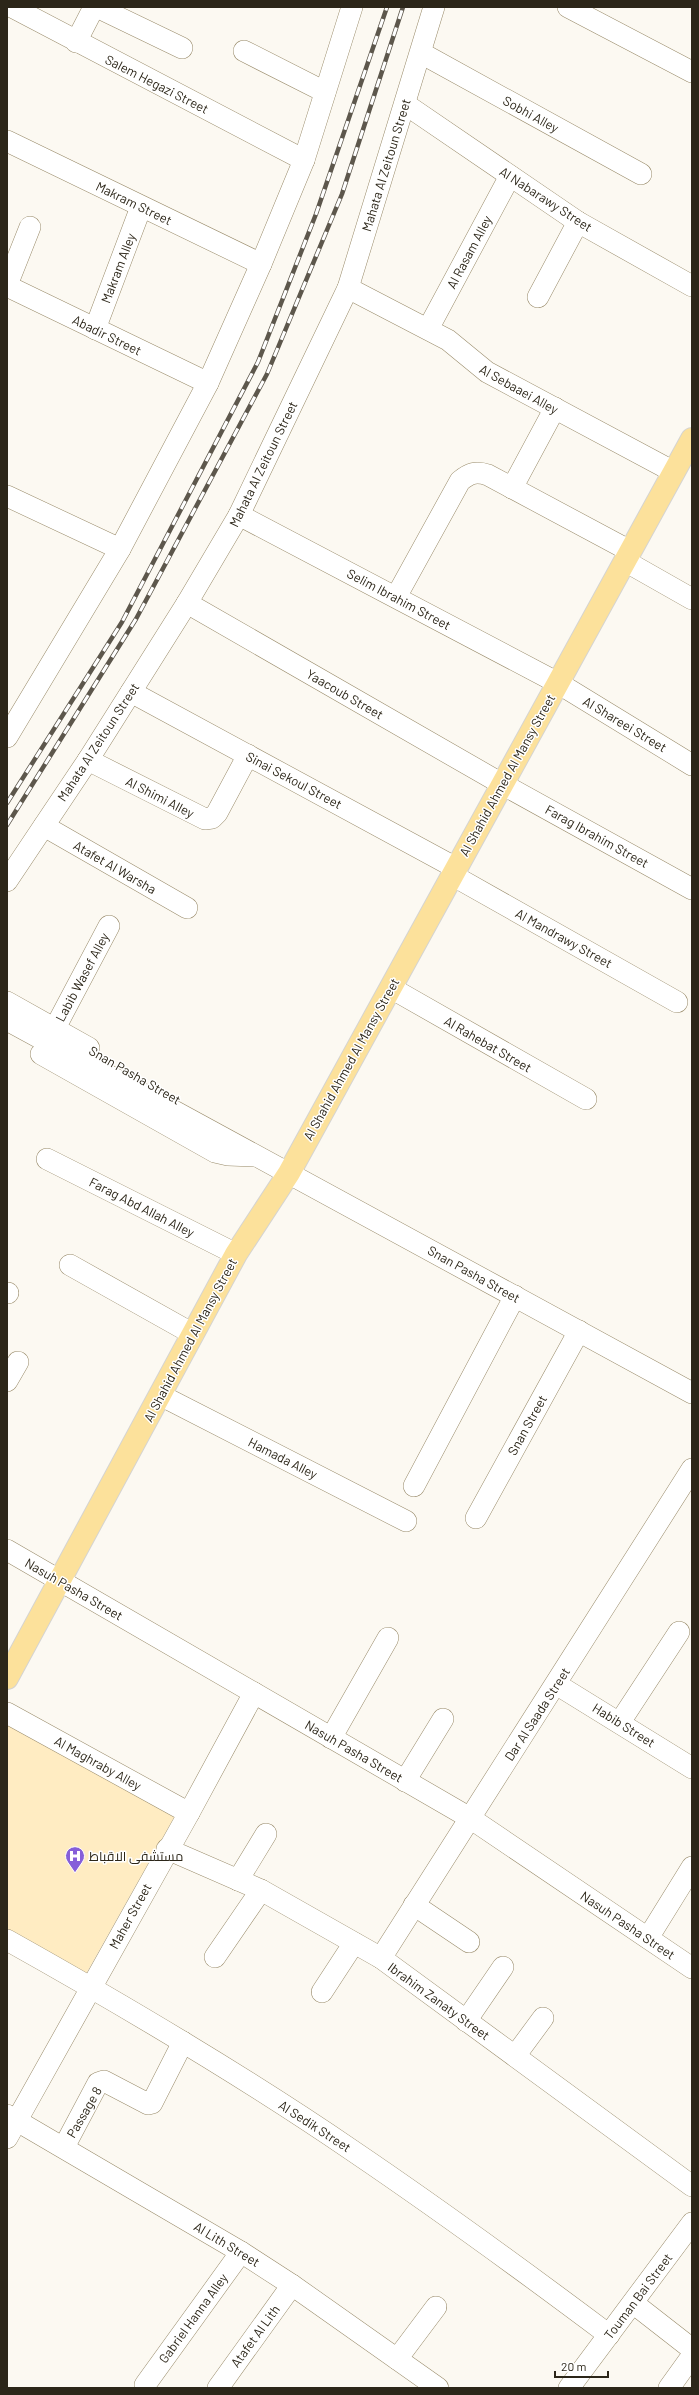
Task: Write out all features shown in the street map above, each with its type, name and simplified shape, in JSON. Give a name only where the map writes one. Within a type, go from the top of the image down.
[{"type":"main road","name":"Al Shahid Ahmed Al Mansy Street","points":[[7,1678],[61,1581],[236,1254],[289,1173],[692,439]]},
{"type":"street","name":"Salem Hegazi Street","points":[[12,7],[76,42],[304,160]]},
{"type":"street","points":[[76,42],[95,7],[182,48]]},
{"type":"street","points":[[7,738],[120,548],[208,383],[261,264],[304,160],[352,7]]},
{"type":"street","name":"Mahata Al Zeitoun Street","points":[[7,880],[88,760],[187,603],[239,515],[348,288],[434,7]]},
{"type":"street","points":[[568,7],[692,72]]},
{"type":"street","points":[[244,51],[325,92]]},
{"type":"street","name":"Sobhi Alley","points":[[421,53],[641,174]]},
{"type":"street","name":"Al Nabarawy Street","points":[[405,104],[578,222],[692,286]]},
{"type":"street","name":"Makram Street","points":[[7,141],[261,264]]},
{"type":"street","name":"Al Rasam Alley","points":[[428,329],[510,176]]},
{"type":"street","name":"Makram Alley","points":[[95,329],[141,206]]},
{"type":"street","points":[[538,298],[578,222]]},
{"type":"street","points":[[7,285],[30,227]]},
{"type":"street","name":"Abadir Street","points":[[7,285],[208,383]]},
{"type":"street","name":"Al Sebaaei Alley","points":[[348,288],[448,340],[487,372],[674,472]]},
{"type":"street","points":[[512,488],[555,408]]},
{"type":"street","points":[[396,597],[460,481],[468,474],[478,472],[512,488],[628,556],[692,599]]},
{"type":"street","points":[[7,496],[120,548]]},
{"type":"street","name":"Selim Ibrahim Street","points":[[239,515],[558,683]]},
{"type":"street","name":"Yaacoub Street","points":[[187,603],[502,784]]},
{"type":"street","name":"Al Shareei Street","points":[[558,683],[692,765]]},
{"type":"street","name":"Sinai Sekoul Street","points":[[131,692],[248,755],[454,871]]},
{"type":"street","name":"Al Shimi Alley","points":[[88,760],[205,819],[212,818],[217,813],[248,755]]},
{"type":"street","name":"Farag Ibrahim Street","points":[[502,784],[692,889]]},
{"type":"street","name":"Atafet Al Warsha","points":[[44,826],[187,908]]},
{"type":"street","name":"Al Mandrawy Street","points":[[454,871],[677,1002]]},
{"type":"street","name":"Labib Wasef Alley","points":[[55,1028],[109,926]]},
{"type":"street","name":"Al Rahebat Street","points":[[391,988],[586,1099]]},
{"type":"street","name":"Snan Pasha Street","points":[[7,1002],[239,1134],[256,1156]]},
{"type":"street","name":"Snan Pasha Street","points":[[7,1020],[692,1393]]},
{"type":"street","name":"Snan Pasha Street","points":[[7,1035],[214,1152],[233,1156],[256,1156]]},
{"type":"street","name":"Farag Abd Allah Alley","points":[[47,1160],[236,1254]]},
{"type":"street","points":[[70,1265],[192,1334]]},
{"type":"street","points":[[414,1486],[515,1296]]},
{"type":"street","name":"Snan Street","points":[[476,1518],[579,1331]]},
{"type":"street","points":[[7,1381],[18,1362]]},
{"type":"street","name":"Hamada Alley","points":[[160,1395],[406,1521]]},
{"type":"street","name":"Dar Al Saada Street","points":[[381,1958],[692,1469]]},
{"type":"street","name":"Nasuh Pasha Street","points":[[7,1550],[470,1818],[692,1968]]},
{"type":"street","points":[[620,1722],[679,1632]]},
{"type":"street","points":[[331,1738],[388,1638]]},
{"type":"street","name":"Habib Street","points":[[556,1684],[620,1722],[692,1768]]},
{"type":"street","name":"Maher Street","points":[[7,2138],[12,2117],[91,1987],[167,1849],[189,1813],[254,1693]]},
{"type":"street","name":"Al Maghraby Alley","points":[[7,1713],[189,1813]]},
{"type":"street","points":[[405,1781],[443,1719]]},
{"type":"street","points":[[238,1880],[266,1834]]},
{"type":"street","name":"Ibrahim Zanaty Street","points":[[167,1849],[261,1890],[381,1958],[692,2186]]},
{"type":"street","points":[[648,1938],[692,1867]]},
{"type":"street","points":[[215,1957],[261,1890]]},
{"type":"street","points":[[414,1906],[469,1942]]},
{"type":"street","name":"Al Sedik Street","points":[[7,1940],[91,1987],[183,2042],[358,2154],[478,2237],[609,2335]]},
{"type":"street","points":[[322,1992],[354,1943]]},
{"type":"street","points":[[466,2021],[503,1967]]},
{"type":"street","points":[[515,2056],[543,2018]]},
{"type":"street","name":"Passage 8","points":[[64,2147],[98,2083],[104,2081],[148,2104],[152,2103],[183,2042]]},
{"type":"street","name":"Al Lith Street","points":[[12,2117],[241,2252],[292,2285],[438,2388]]},
{"type":"street","name":"Touman Bai Street","points":[[569,2388],[633,2303],[688,2236]]},
{"type":"street","name":"Gabriel Hanna Alley","points":[[145,2385],[241,2252]]},
{"type":"street","name":"Atafet Al Lith","points":[[218,2388],[292,2285]]},
{"type":"street","points":[[633,2303],[692,2349]]},
{"type":"street","points":[[397,2359],[436,2307]]},
{"type":"street","points":[[668,2388],[692,2356]]},
{"type":"shaded area","name":"مستشفى الاقباط","points":[[7,1719],[175,1816],[86,1974],[7,1931]]},
{"type":"railway","points":[[7,803],[122,622],[258,362],[316,214],[387,7]]},
{"type":"railway","points":[[7,825],[136,619],[267,374],[342,194],[403,7]]},
{"type":"place","name":"مستشفى الاقباط","points":[[75,1873]]}]
